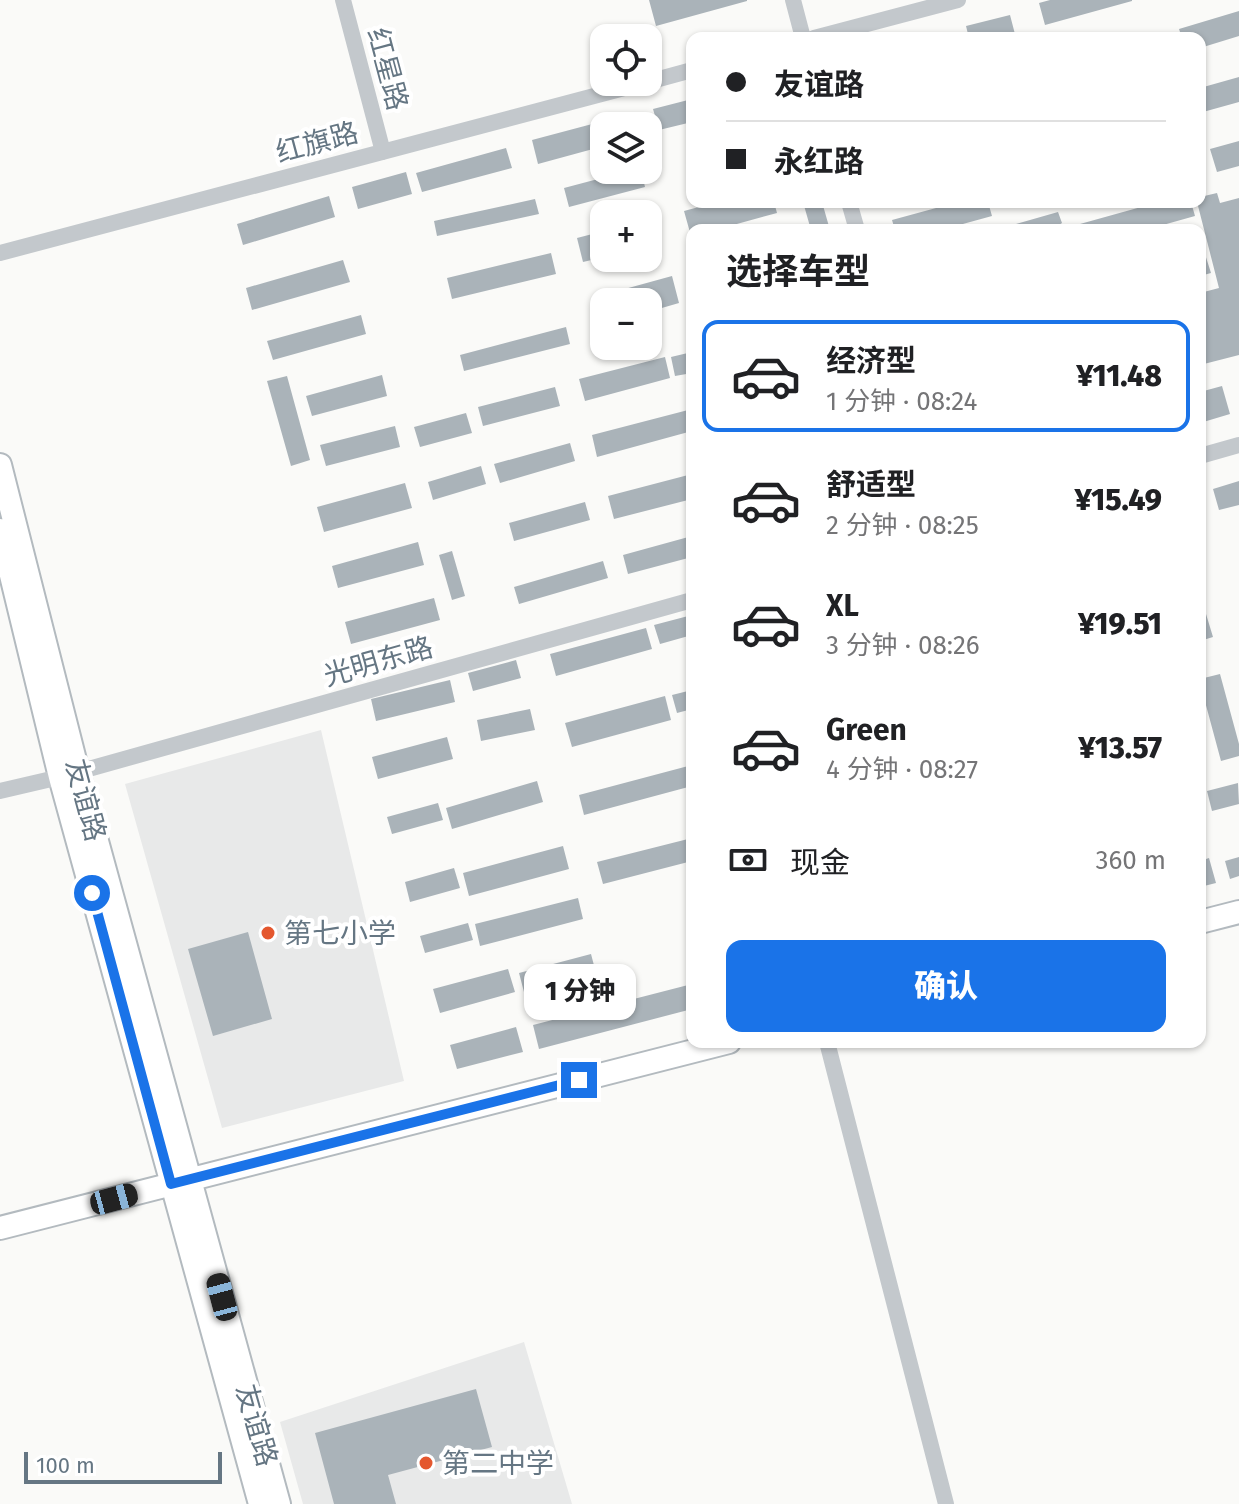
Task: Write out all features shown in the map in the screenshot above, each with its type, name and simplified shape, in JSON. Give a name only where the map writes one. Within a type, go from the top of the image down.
[{"type":"main road","name":"友谊路","points":[[0,465],[69,774]]},
{"type":"main road","name":"友谊路","points":[[0,530],[180,1182],[260,1504]]},
{"type":"main road","points":[[1206,920],[1239,912]]},
{"type":"main road","points":[[0,1228],[705,1048]]},
{"type":"main road","name":"友谊路","points":[[180,1182],[279,1504]]},
{"type":"street","name":"红星路","points":[[343,0],[383,152]]},
{"type":"street","points":[[793,0],[801,32]]},
{"type":"street","points":[[837,32],[958,0]]},
{"type":"street","name":"红旗路","points":[[662,78],[686,72]]},
{"type":"street","name":"红旗路","points":[[0,253],[595,96]]},
{"type":"street","points":[[1206,454],[1239,445]]},
{"type":"street","name":"光明东路","points":[[0,791],[686,602]]},
{"type":"street","points":[[829,1048],[946,1504]]},
{"type":"shaded area","name":"第七小学","points":[[321,730],[404,1081],[222,1128],[125,784]]},
{"type":"shaded area","name":"第二中学","points":[[524,1342],[572,1504],[303,1504],[280,1422]]},
{"type":"building","points":[[649,0],[747,0],[662,24],[655,24]]},
{"type":"building","points":[[1050,0],[1132,1],[1045,25],[1039,3]]},
{"type":"building","points":[[1239,11],[1239,36],[1206,46],[1206,32],[1180,32],[1179,29]]},
{"type":"building","points":[[1010,15],[1014,32],[968,32],[966,26]]},
{"type":"building","points":[[1239,77],[1239,102],[1206,111],[1206,86]]},
{"type":"building","points":[[686,101],[686,123],[662,129],[662,112],[654,112],[653,109]]},
{"type":"building","points":[[590,125],[590,150],[538,164],[532,140]]},
{"type":"building","points":[[1239,141],[1239,166],[1217,172],[1210,149]]},
{"type":"building","points":[[506,148],[512,168],[422,192],[416,173]]},
{"type":"building","points":[[406,172],[412,194],[358,209],[352,187]]},
{"type":"building","points":[[590,181],[590,184],[644,184],[645,187],[569,207],[564,188]]},
{"type":"building","points":[[1217,193],[1220,203],[1239,198],[1239,355],[1206,363],[1206,291],[1219,288],[1206,237],[1206,224],[1203,224],[1199,208],[1206,208],[1206,196]]},
{"type":"building","points":[[329,196],[335,217],[243,245],[237,224]]},
{"type":"building","points":[[535,199],[539,214],[437,236],[434,221]]},
{"type":"building","points":[[695,208],[776,208],[777,213],[737,224],[688,224],[684,211]]},
{"type":"building","points":[[805,208],[824,208],[828,224],[809,224]]},
{"type":"building","points":[[936,208],[990,208],[992,216],[963,224],[893,224],[892,220]]},
{"type":"building","points":[[1137,208],[1193,208],[1195,216],[1166,224],[1080,224]]},
{"type":"building","points":[[1058,212],[1062,223],[1060,224],[1016,224]]},
{"type":"building","points":[[590,235],[590,260],[583,262],[577,238]]},
{"type":"building","points":[[551,253],[556,274],[452,299],[447,278]]},
{"type":"building","points":[[1206,257],[1211,273],[1206,274]]},
{"type":"building","points":[[343,260],[350,282],[252,310],[246,288]]},
{"type":"building","points":[[672,276],[679,303],[662,308],[662,288],[628,288]]},
{"type":"building","points":[[361,315],[366,334],[273,360],[267,341]]},
{"type":"building","points":[[566,327],[570,344],[464,371],[460,355]]},
{"type":"building","points":[[686,353],[686,374],[675,376],[671,357]]},
{"type":"building","points":[[665,357],[670,378],[585,401],[579,379]]},
{"type":"building","points":[[382,375],[387,396],[312,416],[306,396]]},
{"type":"building","points":[[287,376],[310,460],[291,466],[267,381]]},
{"type":"building","points":[[1222,386],[1230,414],[1206,421],[1206,390]]},
{"type":"building","points":[[555,387],[560,406],[483,426],[478,407]]},
{"type":"building","points":[[686,411],[686,433],[597,457],[592,435]]},
{"type":"building","points":[[466,413],[472,433],[420,447],[414,427]]},
{"type":"building","points":[[395,426],[400,447],[326,466],[320,445]]},
{"type":"building","points":[[570,443],[575,461],[500,483],[494,464]]},
{"type":"building","points":[[481,466],[486,484],[433,500],[428,482]]},
{"type":"building","points":[[686,476],[686,501],[614,519],[608,496]]},
{"type":"building","points":[[1239,481],[1239,505],[1219,510],[1213,489]]},
{"type":"building","points":[[405,483],[412,508],[324,532],[317,507]]},
{"type":"building","points":[[585,502],[590,520],[514,541],[509,523]]},
{"type":"building","points":[[686,538],[686,559],[628,574],[623,555]]},
{"type":"building","points":[[418,542],[424,565],[338,588],[332,566]]},
{"type":"building","points":[[452,551],[465,596],[452,600],[439,555]]},
{"type":"building","points":[[603,561],[608,578],[519,604],[514,587]]},
{"type":"building","points":[[434,598],[440,620],[351,644],[345,622]]},
{"type":"building","points":[[1206,614],[1213,637],[1206,639]]},
{"type":"building","points":[[686,617],[686,637],[660,644],[654,625]]},
{"type":"building","points":[[646,628],[652,649],[556,676],[550,654]]},
{"type":"building","points":[[516,660],[521,678],[473,691],[468,673]]},
{"type":"building","points":[[1220,674],[1239,744],[1239,756],[1221,761],[1206,705],[1206,678]]},
{"type":"building","points":[[450,680],[455,702],[376,721],[371,699]]},
{"type":"building","points":[[686,692],[686,711],[677,713],[672,695]]},
{"type":"building","points":[[665,696],[671,720],[572,747],[565,723]]},
{"type":"building","points":[[530,709],[535,730],[481,741],[477,720]]},
{"type":"building","points":[[447,737],[453,759],[378,779],[372,757]]},
{"type":"building","points":[[686,767],[686,788],[584,815],[579,795]]},
{"type":"building","points":[[537,781],[543,802],[452,829],[446,808]]},
{"type":"building","points":[[1238,783],[1239,804],[1212,811],[1207,791]]},
{"type":"building","points":[[438,803],[443,820],[392,834],[387,817]]},
{"type":"building","points":[[686,840],[686,863],[603,884],[597,862]]},
{"type":"building","points":[[563,846],[569,869],[469,896],[463,873]]},
{"type":"building","points":[[1239,857],[1239,876],[1230,879],[1225,861]]},
{"type":"building","points":[[1209,858],[1216,883],[1206,886],[1206,859]]},
{"type":"building","points":[[454,868],[460,888],[410,902],[405,882]]},
{"type":"building","points":[[578,898],[583,919],[480,946],[475,924]]},
{"type":"building","points":[[468,923],[473,940],[425,953],[420,936]]},
{"type":"building","points":[[248,932],[272,1019],[213,1036],[188,949]]},
{"type":"building","points":[[591,954],[596,973],[524,992],[519,973]]},
{"type":"building","points":[[508,969],[515,992],[440,1013],[433,989]]},
{"type":"building","points":[[686,986],[686,1011],[539,1049],[533,1025]]},
{"type":"building","points":[[516,1027],[523,1052],[457,1069],[450,1045]]},
{"type":"building","points":[[476,1389],[492,1447],[388,1475],[396,1504],[334,1504],[315,1433]]},
{"type":"place","name":"第七小学","points":[[268,933]]},
{"type":"place","name":"第二中学","points":[[426,1463]]},
{"type":"route","points":[[92,893],[171,1184],[579,1080]]}]
